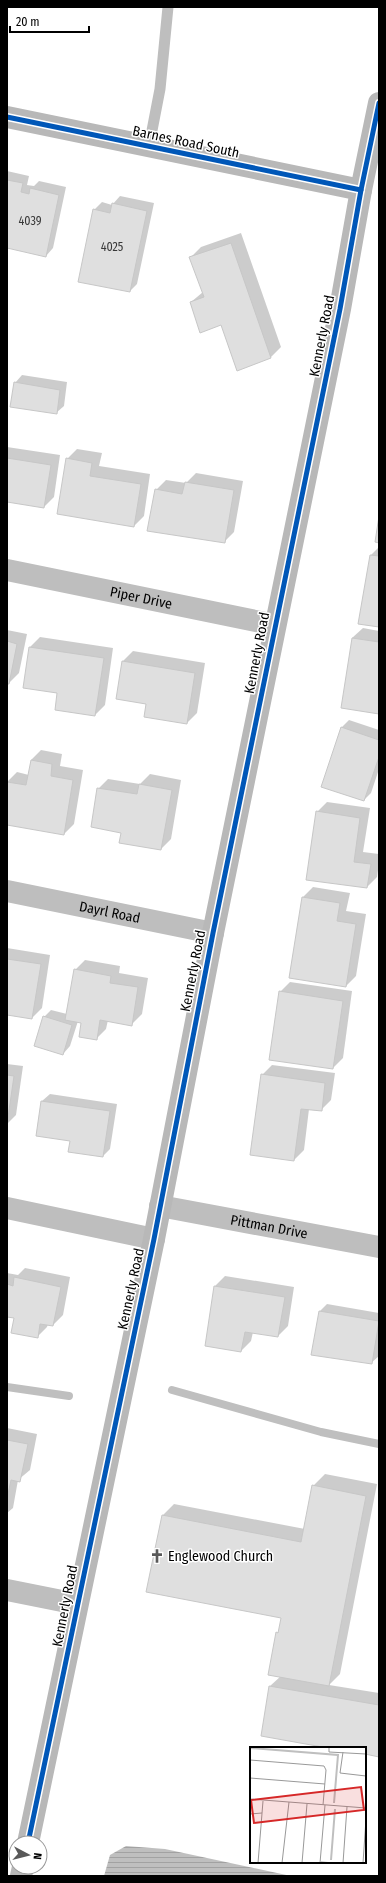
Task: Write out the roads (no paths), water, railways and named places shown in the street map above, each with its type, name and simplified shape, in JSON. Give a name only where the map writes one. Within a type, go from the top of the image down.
[{"type":"street","name":"Kennerly Road","points":[[30,1835],[154,1239],[213,933],[340,309],[361,190],[379,103]]},
{"type":"street","name":"Barnes Road South","points":[[7,117],[361,190]]},
{"type":"street","name":"Piper Drive","points":[[7,570],[275,625]]},
{"type":"street","name":"Dayrl Road","points":[[7,890],[213,933]]},
{"type":"street","name":"Pittman Drive","points":[[160,1206],[379,1247]]},
{"type":"street","points":[[7,1208],[154,1239]]},
{"type":"street","points":[[7,1590],[77,1604]]},
{"type":"lane","points":[[149,146],[160,89],[168,7]]},
{"type":"waterway","points":[[7,1387],[69,1396]]},
{"type":"waterway","points":[[172,1390],[321,1432],[379,1444]]},
{"type":"place","name":"Englewood Church","points":[[157,1556]]}]
